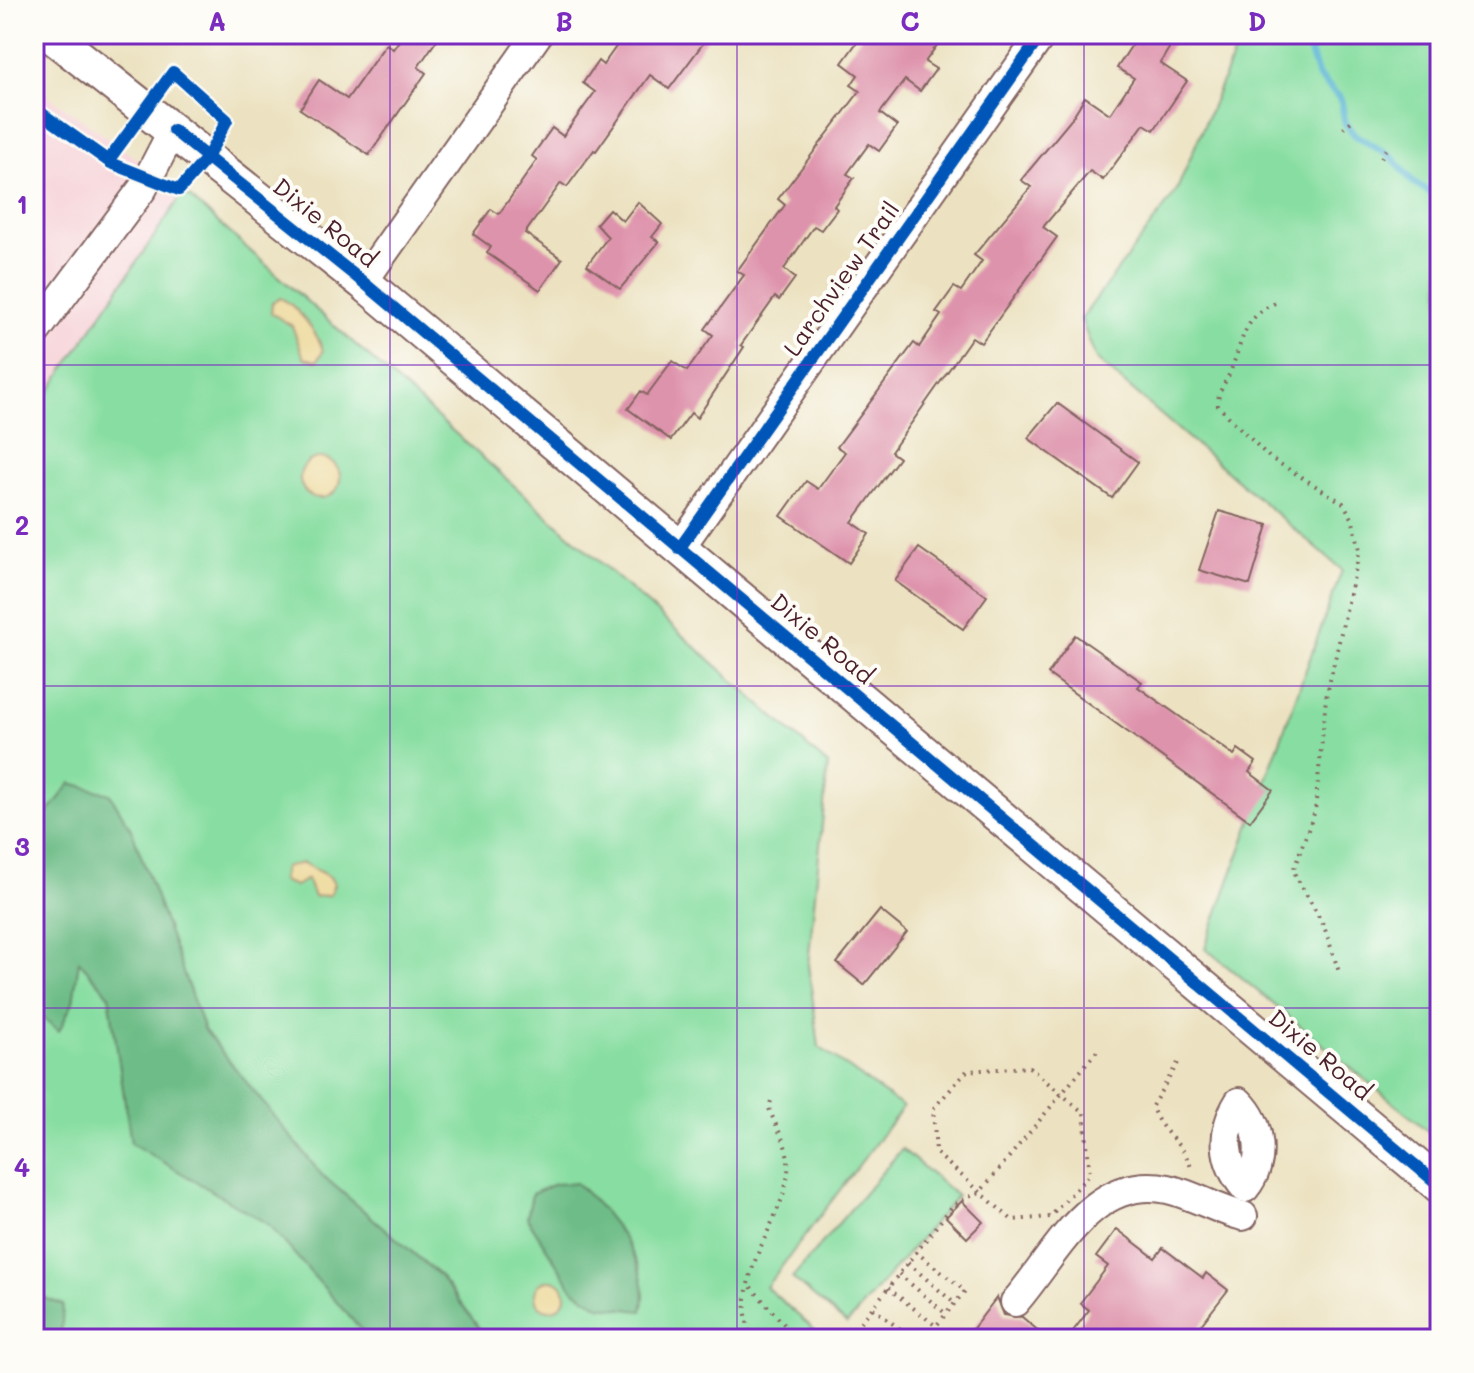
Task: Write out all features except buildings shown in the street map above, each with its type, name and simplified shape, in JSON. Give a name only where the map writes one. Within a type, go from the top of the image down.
[{"type":"main road","name":"Dixie Road","points":[[50,34],[363,282],[1440,1186]]},
{"type":"street","points":[[363,282],[538,34]]},
{"type":"street","name":"Larchview Trail","points":[[679,549],[1042,34]]},
{"type":"street","points":[[34,334],[143,188],[173,130]]},
{"type":"street","points":[[1015,1302],[1070,1228],[1111,1195],[1141,1186],[1171,1190],[1243,1216]]},
{"type":"path","points":[[1343,128],[1353,120]]},
{"type":"path","points":[[1381,158],[1388,146]]},
{"type":"path","points":[[1275,303],[1259,310],[1242,334],[1230,375],[1217,397],[1218,406],[1269,457],[1343,503],[1357,532],[1360,550],[1326,698],[1315,811],[1293,871],[1330,939],[1340,975]]},
{"type":"path","points":[[851,1335],[954,1204],[980,1192],[1098,1050]]},
{"type":"path","points":[[1178,1063],[1152,1106],[1155,1118],[1188,1157],[1200,1202]]},
{"type":"path","points":[[1029,1067],[1062,1094],[1084,1113],[1090,1174],[1050,1217],[1012,1220],[936,1153],[933,1109],[967,1071],[1029,1067]]},
{"type":"path","points":[[752,1339],[747,1304],[756,1252],[786,1188],[788,1162],[783,1136],[769,1108],[772,1097]]},
{"type":"path","points":[[888,1288],[936,1326],[955,1304],[965,1291],[916,1252]]},
{"type":"path","points":[[908,1263],[955,1304]]},
{"type":"path","points":[[899,1274],[946,1314]]},
{"type":"path","points":[[750,1285],[797,1339]]},
{"type":"path","points":[[873,1308],[912,1339]]},
{"type":"shaded area","points":[[34,86],[184,192],[34,414]]},
{"type":"green space","points":[[1242,34],[1440,34],[1440,1141],[1205,948],[1342,570],[1096,359],[1081,319],[1176,192]]},
{"type":"green space","points":[[184,192],[828,765],[808,965],[819,1047],[903,1107],[766,1287],[825,1339],[34,1339],[34,414]]},
{"type":"green space","points":[[71,783],[110,794],[132,831],[204,1030],[322,1175],[440,1276],[482,1332],[475,1339],[369,1339],[269,1225],[131,1143],[109,995],[79,961],[73,1002],[59,1031],[34,1010],[34,831]]},
{"type":"green space","points":[[902,1149],[957,1196],[847,1324],[792,1278]]},
{"type":"green space","points":[[576,1183],[614,1224],[635,1258],[644,1294],[642,1311],[599,1306],[573,1289],[527,1218],[532,1194],[554,1184]]},
{"type":"green space","points":[[34,1294],[63,1305],[61,1339],[34,1339]]},
{"type":"sand","points":[[280,298],[300,313],[317,337],[323,351],[317,361],[304,358],[292,326],[271,313],[272,303]]},
{"type":"sand","points":[[320,458],[334,464],[340,478],[334,492],[320,498],[306,492],[300,478],[306,464]]},
{"type":"sand","points":[[303,863],[330,877],[334,884],[330,895],[314,897],[307,879],[295,886],[282,881],[284,867]]},
{"type":"sand","points":[[550,1280],[561,1284],[565,1295],[561,1306],[550,1310],[539,1306],[535,1295],[539,1284]]},
{"type":"waterway","points":[[1308,44],[1318,76],[1341,99],[1345,123],[1355,135],[1392,157],[1413,182],[1440,198]]},
{"type":"cycle path","points":[[679,549],[1042,34]]},
{"type":"cycle path","points":[[34,108],[111,163],[179,190],[207,158],[227,120],[173,72],[108,161]]},
{"type":"cycle path","points":[[173,130],[363,282],[1440,1186]]}]
